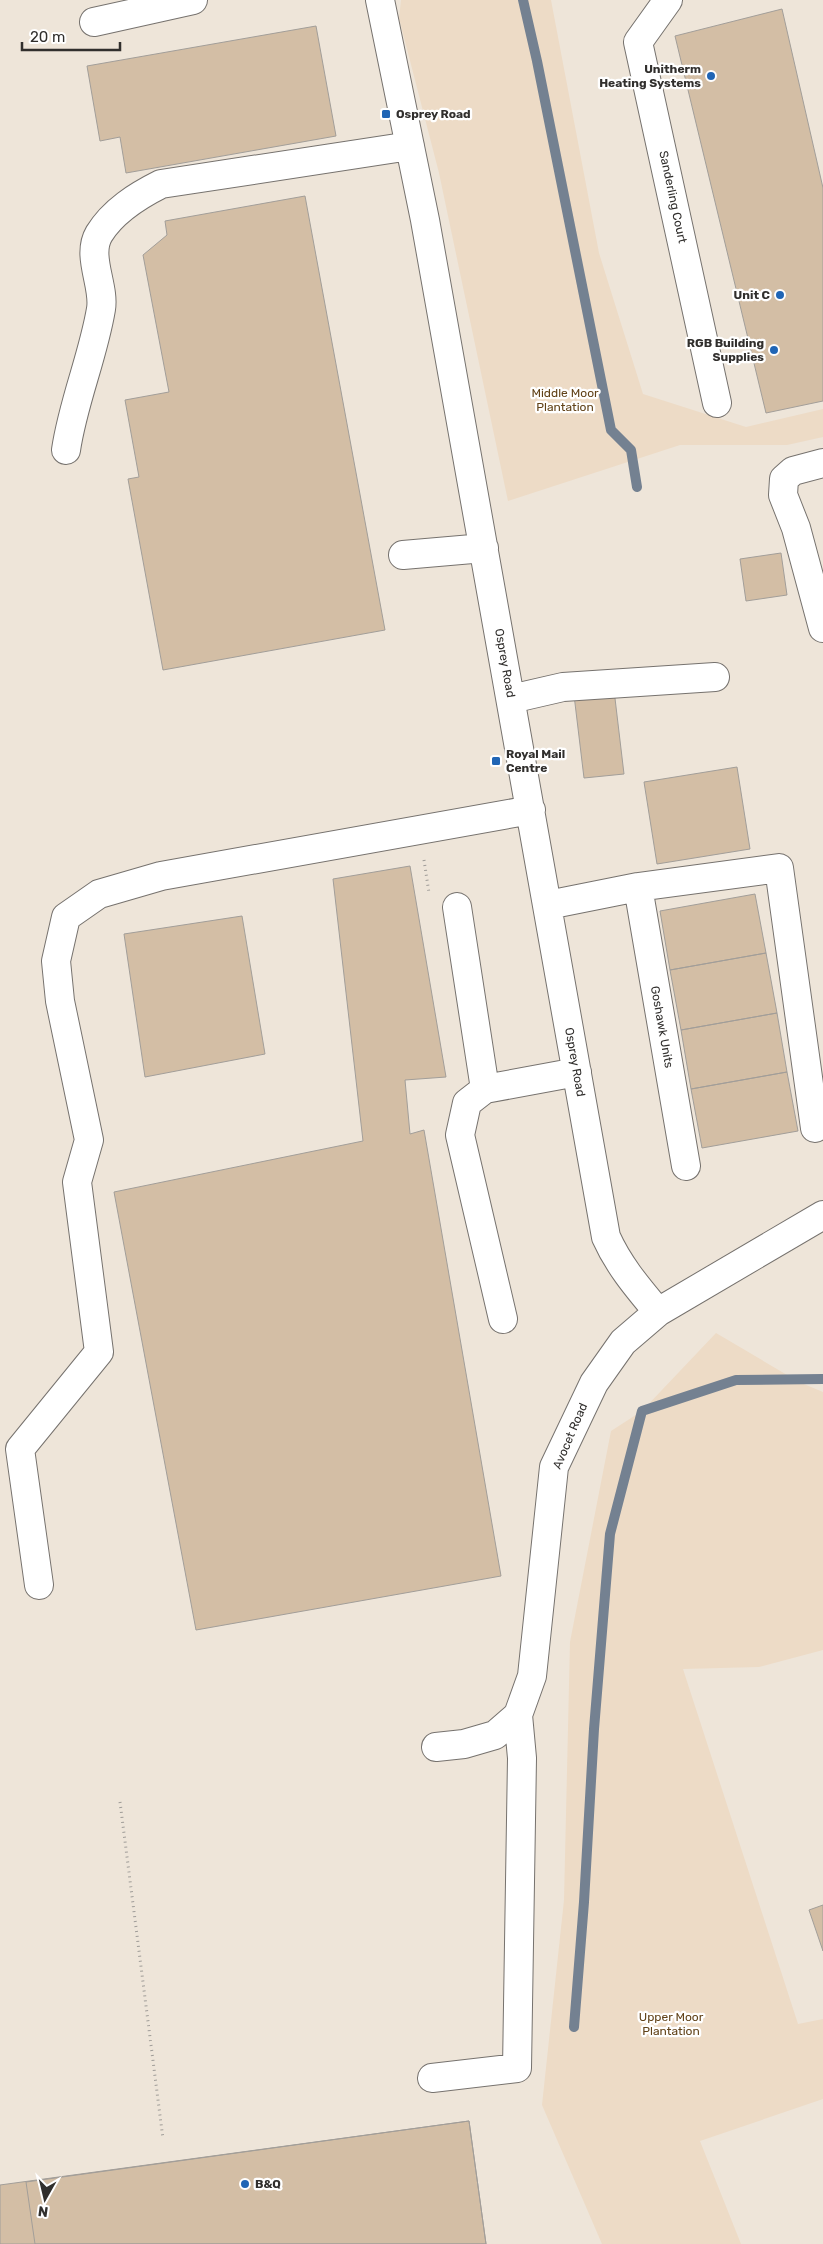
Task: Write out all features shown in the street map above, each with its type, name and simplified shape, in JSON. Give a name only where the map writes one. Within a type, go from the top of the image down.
[{"type":"street","points":[[94,22],[193,0]]},
{"type":"street","name":"Osprey Road","points":[[380,0],[425,220],[606,1237],[615,1257],[658,1312]]},
{"type":"street","name":"Sanderling Court","points":[[668,0],[638,42],[717,402]]},
{"type":"street","points":[[66,450],[102,307],[95,252],[98,236],[113,216],[142,194],[161,184],[410,146]]},
{"type":"street","points":[[823,463],[792,471],[784,480],[783,494],[796,528],[823,628]]},
{"type":"street","points":[[403,555],[484,548]]},
{"type":"street","points":[[511,699],[563,687],[715,677]]},
{"type":"street","points":[[40,1585],[20,1449],[99,1352],[77,1182],[89,1140],[60,1001],[56,961],[66,917],[99,894],[161,876],[531,810]]},
{"type":"street","points":[[548,905],[638,887],[779,868],[815,1128]]},
{"type":"street","name":"Goshawk Units","points":[[638,887],[686,1166]]},
{"type":"street","points":[[457,907],[485,1089]]},
{"type":"street","points":[[503,1319],[460,1135],[466,1103],[485,1089],[577,1072]]},
{"type":"street","name":"Avocet Road","points":[[518,1716],[532,1676],[554,1467],[594,1383],[623,1342],[658,1312],[823,1214]]},
{"type":"street","points":[[436,1747],[464,1744],[495,1735],[518,1716]]},
{"type":"street","points":[[432,2078],[517,2068],[522,1758],[518,1716]]},
{"type":"path","points":[[420,829],[430,901],[457,907]]},
{"type":"path","points":[[120,1802],[164,2138]]},
{"type":"shaded area","points":[[0,0],[823,0],[823,2244],[0,2244]]},
{"type":"green space","name":"Middle Moor Plantation","points":[[401,0],[551,0],[599,253],[643,394],[746,427],[823,409],[823,437],[787,445],[680,445],[508,501],[439,173],[399,18]]},
{"type":"green space","name":"Upper Moor Plantation","points":[[716,1333],[799,1382],[823,1392],[823,1650],[759,1667],[683,1669],[798,2024],[823,2019],[823,2099],[700,2141],[741,2244],[602,2244],[542,2105],[564,1900],[570,1642],[611,1431],[642,1411]]},
{"type":"building","name":"Unit C","points":[[782,9],[823,188],[823,401],[766,413],[675,36]]},
{"type":"building","points":[[316,26],[336,136],[126,173],[120,137],[100,141],[87,66]]},
{"type":"building","points":[[305,196],[385,630],[163,670],[128,479],[139,477],[125,400],[169,392],[143,255],[167,235],[165,221]]},
{"type":"building","points":[[781,553],[787,595],[746,601],[740,559]]},
{"type":"building","points":[[614,690],[624,774],[584,778],[574,695]]},
{"type":"building","points":[[737,767],[750,849],[657,864],[644,782]]},
{"type":"building","points":[[410,866],[446,1077],[405,1080],[410,1134],[424,1130],[501,1576],[196,1630],[114,1192],[363,1141],[333,879]]},
{"type":"building","points":[[755,894],[766,953],[670,970],[660,911]]},
{"type":"building","points":[[242,916],[265,1054],[145,1077],[124,934]]},
{"type":"building","points":[[766,953],[777,1013],[681,1030],[670,970]]},
{"type":"building","points":[[777,1013],[787,1072],[691,1089],[681,1030]]},
{"type":"building","points":[[787,1072],[798,1131],[702,1148],[691,1089]]},
{"type":"building","points":[[823,1905],[823,1951],[809,1910]]},
{"type":"building","name":"B&Q","points":[[469,2121],[486,2244],[0,2244],[0,2185]]},
{"type":"building","name":"B&Q","points":[[469,2121],[486,2244],[35,2244],[26,2182]]},
{"type":"waterway","points":[[523,0],[611,430],[631,450],[637,487]]},
{"type":"waterway","points":[[574,2027],[584,1902],[594,1729],[610,1534],[642,1411],[736,1380],[823,1379]]},
{"type":"place","name":"Unitherm Heating Systems","points":[[711,76]]},
{"type":"place","name":"Osprey Road","points":[[386,114]]},
{"type":"place","name":"Unit C","points":[[780,295]]},
{"type":"place","name":"RGB Building Supplies","points":[[774,350]]},
{"type":"place","name":"Royal Mail Centre","points":[[496,761]]},
{"type":"place","name":"B&Q","points":[[245,2184]]}]
